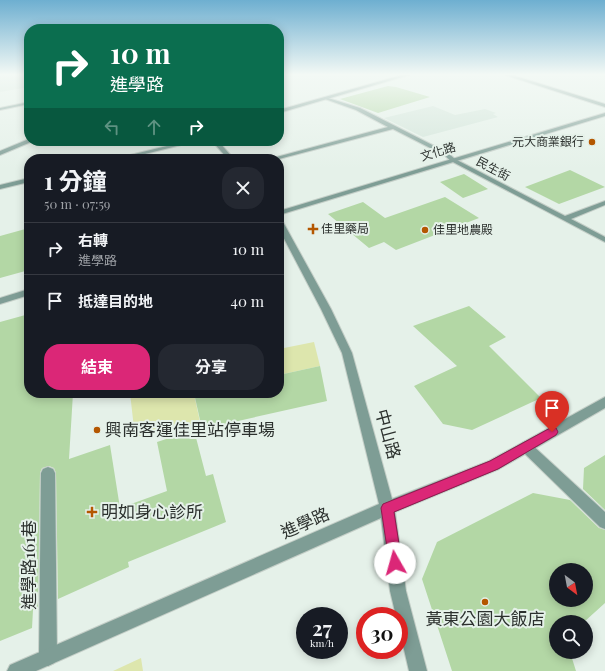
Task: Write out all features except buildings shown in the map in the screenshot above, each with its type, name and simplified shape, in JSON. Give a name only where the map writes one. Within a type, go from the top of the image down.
[{"type":"street","points":[[0,109],[13,106]]},
{"type":"street","points":[[284,111],[298,106]]},
{"type":"street","name":"民生街","points":[[350,106],[446,154],[453,160],[605,240]]},
{"type":"street","name":"文化路","points":[[284,212],[605,114]]},
{"type":"street","points":[[284,156],[393,127]]},
{"type":"street","points":[[0,154],[24,143]]},
{"type":"street","points":[[139,154],[173,146]]},
{"type":"street","points":[[219,146],[227,154]]},
{"type":"street","points":[[0,187],[24,181]]},
{"type":"street","points":[[564,219],[605,203]]},
{"type":"street","name":"中山路","points":[[284,231],[326,309],[347,353],[388,508],[398,591],[418,671]]},
{"type":"street","points":[[0,301],[24,294]]},
{"type":"street","name":"進學路","points":[[16,671],[388,508],[494,465],[605,402]]},
{"type":"street","points":[[526,447],[605,522]]},
{"type":"street","name":"進學路161巷","points":[[48,473],[48,657]]},
{"type":"shaded area","points":[[432,106],[455,115],[485,109],[496,113],[493,114],[498,117],[423,137],[384,118]]},
{"type":"green space","points":[[314,342],[320,366],[284,374],[284,348]]},
{"type":"green space","points":[[131,398],[195,398],[200,422],[135,437]]},
{"type":"green space","points":[[141,658],[143,671],[113,671]]},
{"type":"place","name":"元大商業銀行","points":[[592,142]]},
{"type":"place","name":"佳里藥局","points":[[313,229]]},
{"type":"place","name":"佳里地農殿","points":[[425,230]]},
{"type":"place","name":"興南客運佳里站停車場","points":[[97,430]]},
{"type":"place","name":"明如身心診所","points":[[92,512]]},
{"type":"place","name":"黃東公園大飯店","points":[[485,602]]},
{"type":"route","points":[[395,563],[388,508],[494,465],[552,432]]}]
